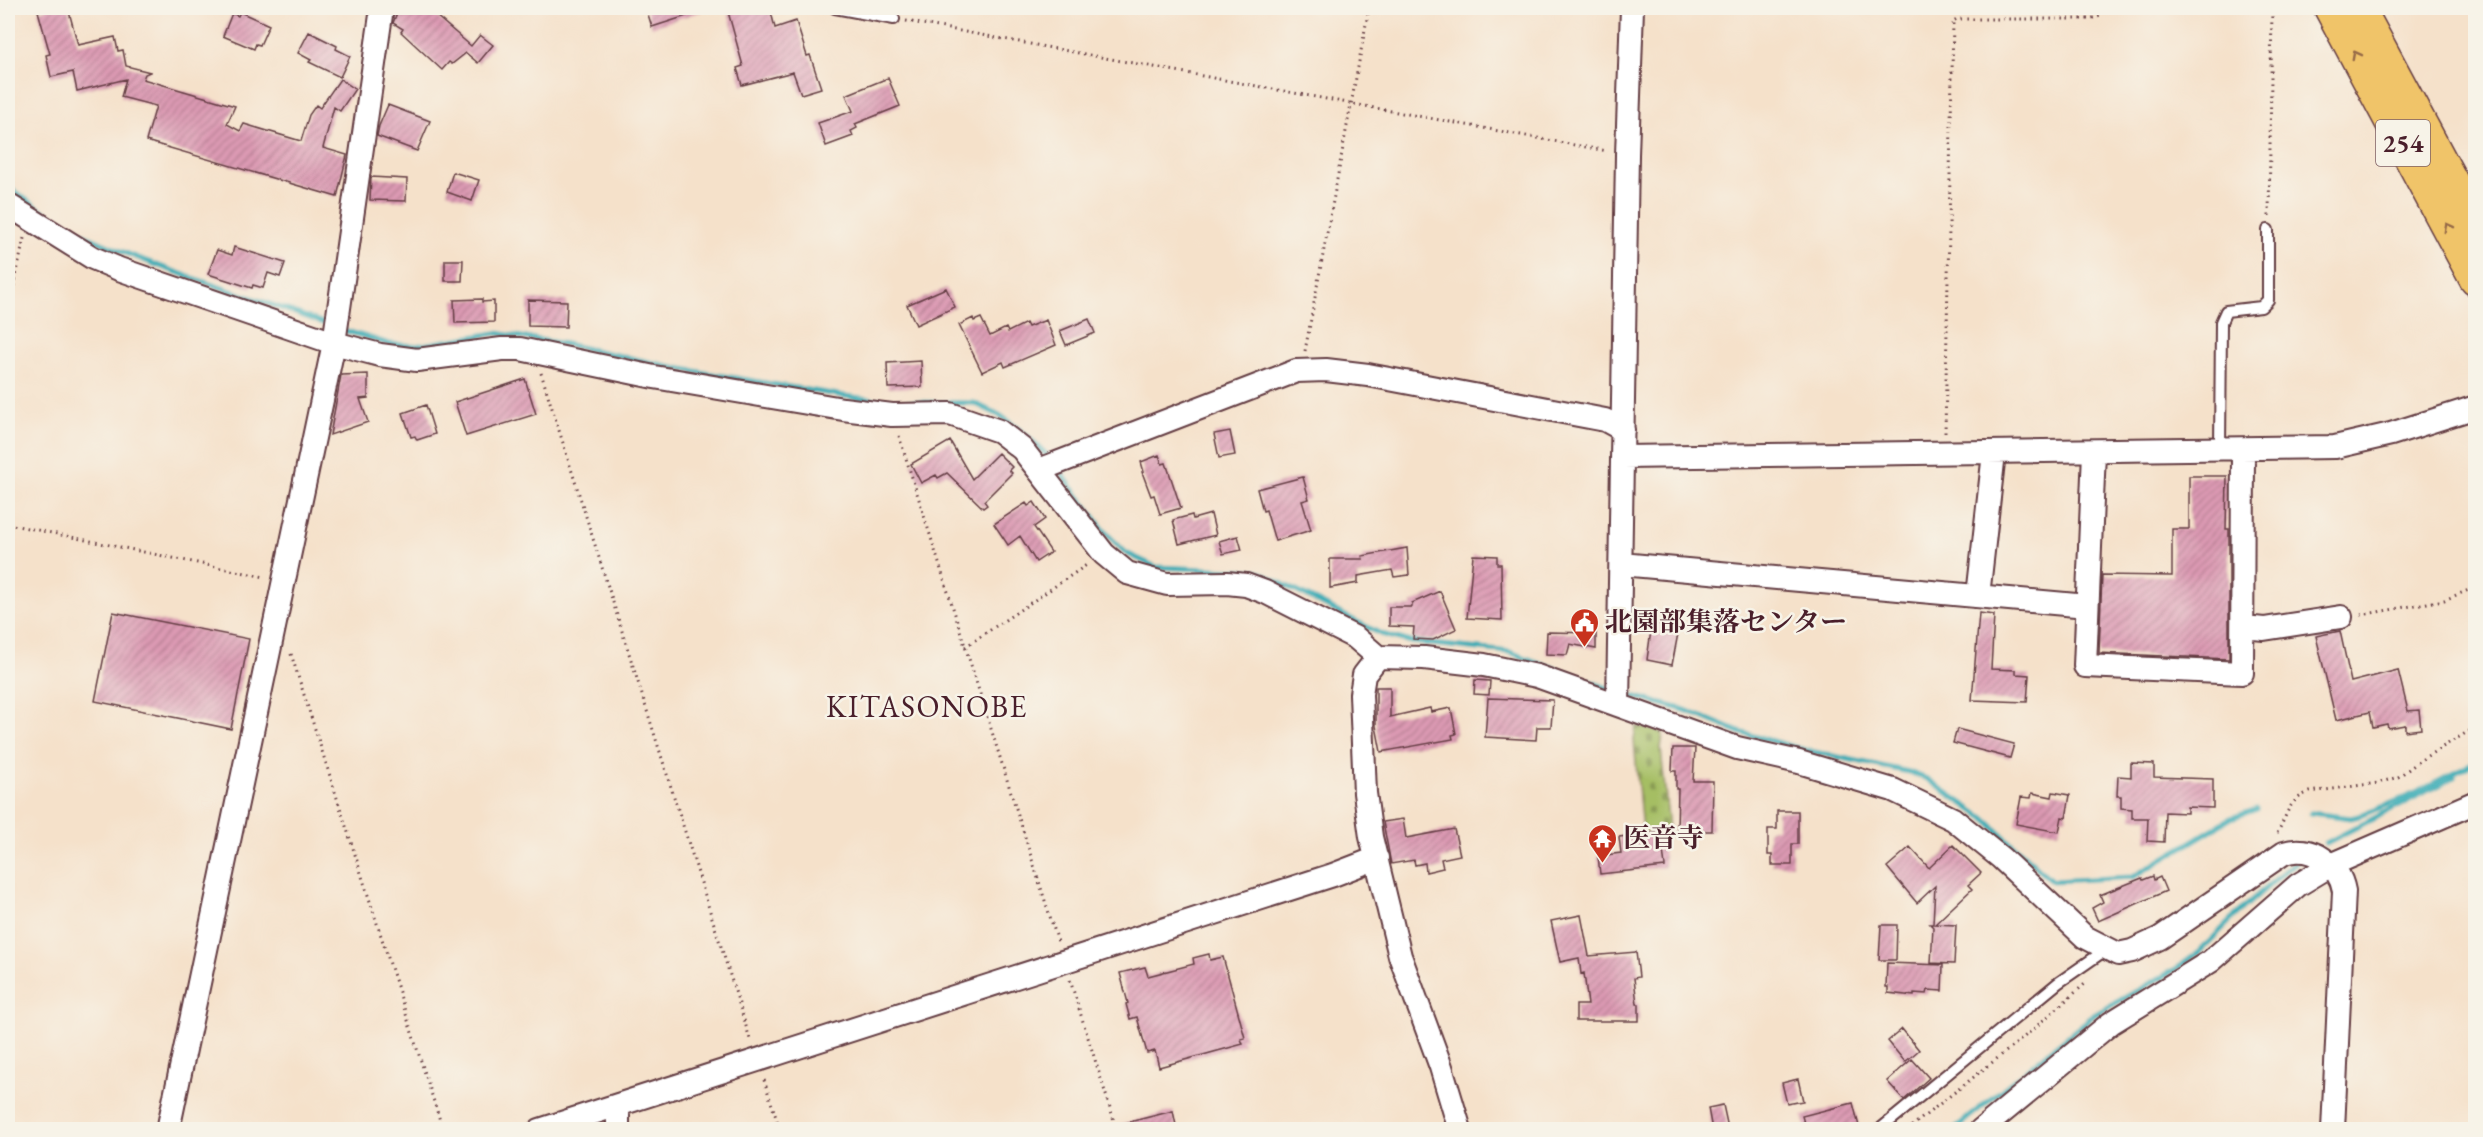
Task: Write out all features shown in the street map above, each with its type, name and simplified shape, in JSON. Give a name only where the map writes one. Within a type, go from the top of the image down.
[{"type":"highway","name":"254","points":[[2331,8],[2475,279]]},
{"type":"highway","name":"254","points":[[2358,8],[2475,228]]},
{"type":"street","points":[[168,1130],[334,343],[382,8]]},
{"type":"street","points":[[1618,705],[1627,155],[1632,8]]},
{"type":"street","points":[[8,205],[102,262],[334,343],[380,354],[417,360],[502,349],[534,351],[654,377],[821,406],[892,415],[950,414],[999,431],[1022,449],[1104,554],[1127,573],[1167,584],[1246,585],[1265,592],[1356,638],[1378,657],[1424,658],[1484,665],[1537,676],[1737,748],[1799,762],[1893,790],[1953,819],[2001,858],[2085,937],[2118,954],[2132,951],[2160,938],[2284,853],[2295,849],[2317,856],[2342,878],[2344,891],[2333,1130]]},
{"type":"street","points":[[1039,470],[1302,370],[1326,370],[1368,375],[1605,420],[1623,430]]},
{"type":"street","points":[[1623,457],[2335,447],[2391,434],[2475,407]]},
{"type":"street","points":[[2094,452],[2085,666],[2242,674],[2243,450]]},
{"type":"street","points":[[1978,596],[1994,453]]},
{"type":"street","points":[[1621,564],[2087,606]]},
{"type":"street","points":[[2244,627],[2264,629],[2341,617]]},
{"type":"street","points":[[1378,657],[1364,675],[1361,694],[1365,793],[1371,837],[1400,956],[1441,1067],[1460,1130]]},
{"type":"street","points":[[1981,1130],[2111,1023],[2211,961],[2298,885],[2331,866],[2475,802]]},
{"type":"street","points":[[540,1130],[1333,875],[1377,858]]},
{"type":"street","points":[[618,1105],[618,1130]]},
{"type":"lane","points":[[835,8],[894,19]]},
{"type":"lane","points":[[2220,450],[2221,322],[2226,311],[2261,307],[2268,300],[2268,230]]},
{"type":"lane","points":[[1879,1130],[2058,983],[2108,949]]},
{"type":"path","points":[[1302,370],[1369,8]]},
{"type":"path","points":[[1944,453],[1953,21],[1957,19],[2089,19],[2101,16],[2105,8]]},
{"type":"path","points":[[2268,230],[2272,8]]},
{"type":"path","points":[[894,19],[1627,155]]},
{"type":"path","points":[[8,316],[28,218]]},
{"type":"path","points":[[534,351],[780,1130]]},
{"type":"path","points":[[892,415],[1118,1130]]},
{"type":"path","points":[[8,524],[284,581]]},
{"type":"path","points":[[965,647],[1104,554]]},
{"type":"path","points":[[2341,617],[2390,611],[2444,600],[2475,587]]},
{"type":"path","points":[[277,613],[443,1130]]},
{"type":"path","points":[[2273,839],[2293,800],[2300,795],[2378,783],[2398,777],[2475,727]]},
{"type":"path","points":[[1907,1130],[2023,1038],[2090,980]]},
{"type":"green space","points":[[1636,726],[1663,733],[1661,749],[1669,829],[1642,831],[1634,740]]},
{"type":"building","points":[[68,8],[78,45],[115,37],[118,51],[123,50],[126,66],[150,72],[145,74],[143,79],[235,106],[227,124],[240,131],[244,124],[301,141],[309,115],[316,105],[320,108],[340,79],[355,89],[340,111],[334,107],[323,148],[347,155],[337,197],[146,141],[156,106],[121,97],[126,79],[77,91],[73,72],[51,77],[46,55],[50,54],[38,11]]},
{"type":"building","points":[[399,8],[427,8],[471,46],[480,35],[493,45],[478,63],[466,53],[452,64],[449,62],[442,70],[401,32],[403,29],[393,23]]},
{"type":"building","points":[[646,8],[702,8],[702,11],[652,27]]},
{"type":"building","points":[[727,8],[770,8],[775,28],[796,21],[807,56],[810,55],[821,88],[801,94],[793,72],[742,85],[737,68],[743,66]]},
{"type":"building","points":[[240,12],[269,25],[260,45],[256,44],[254,49],[223,36],[232,13],[238,16]]},
{"type":"building","points":[[309,32],[337,46],[336,49],[350,56],[340,77],[309,62],[311,60],[298,53]]},
{"type":"building","points":[[888,78],[900,106],[855,124],[857,128],[851,131],[853,136],[826,146],[818,123],[853,111],[846,95]]},
{"type":"building","points":[[388,105],[430,121],[417,151],[377,136]]},
{"type":"building","points":[[453,172],[479,180],[472,201],[447,192]]},
{"type":"building","points":[[371,177],[407,179],[406,201],[370,200]]},
{"type":"building","points":[[234,247],[285,263],[280,277],[268,273],[263,288],[253,285],[252,288],[208,274],[217,250],[232,255]]},
{"type":"building","points":[[445,260],[463,260],[462,281],[445,281]]},
{"type":"building","points":[[946,288],[955,307],[916,325],[907,305]]},
{"type":"building","points":[[482,299],[482,302],[494,301],[494,322],[455,323],[454,300]]},
{"type":"building","points":[[528,300],[567,301],[566,327],[528,326]]},
{"type":"building","points":[[973,318],[974,321],[981,318],[990,336],[1006,328],[1008,332],[1026,323],[1028,327],[1046,320],[1056,345],[1005,367],[1003,362],[982,372],[959,325]]},
{"type":"building","points":[[1089,319],[1095,333],[1066,345],[1060,331]]},
{"type":"building","points":[[921,361],[922,387],[888,388],[887,363]]},
{"type":"building","points":[[368,374],[368,398],[360,399],[368,422],[330,435],[341,375]]},
{"type":"building","points":[[525,379],[536,414],[466,436],[455,402]]},
{"type":"building","points":[[426,405],[435,434],[417,440],[415,436],[411,437],[403,413]]},
{"type":"building","points":[[1230,431],[1235,455],[1219,458],[1214,434]]},
{"type":"building","points":[[950,441],[972,479],[998,453],[1012,467],[1009,470],[1012,473],[984,501],[987,505],[983,508],[947,473],[938,478],[936,475],[921,483],[911,464]]},
{"type":"building","points":[[1159,455],[1162,464],[1166,463],[1181,508],[1160,514],[1154,495],[1151,496],[1142,472],[1144,472],[1141,462]]},
{"type":"building","points":[[2189,476],[2227,476],[2229,659],[2099,653],[2102,575],[2172,576],[2172,529],[2189,529]]},
{"type":"building","points":[[1303,477],[1309,499],[1302,501],[1311,530],[1275,541],[1257,489]]},
{"type":"building","points":[[1034,502],[1045,519],[1034,527],[1051,552],[1036,562],[1020,536],[1008,545],[994,524],[1026,503],[1028,506]]},
{"type":"building","points":[[1211,514],[1216,535],[1179,544],[1173,520],[1192,515],[1193,519]]},
{"type":"building","points":[[1238,536],[1242,550],[1223,554],[1219,541]]},
{"type":"building","points":[[1407,548],[1409,575],[1394,577],[1392,570],[1358,576],[1358,583],[1330,588],[1330,559],[1363,559],[1362,556]]},
{"type":"building","points":[[1473,555],[1497,556],[1497,564],[1501,564],[1502,620],[1467,618]]},
{"type":"building","points":[[1440,591],[1456,629],[1433,640],[1413,639],[1414,627],[1389,626],[1389,607],[1412,607],[1412,603]]},
{"type":"building","points":[[113,612],[249,639],[231,729],[95,701]]},
{"type":"building","points":[[1979,613],[1994,615],[1991,669],[2016,670],[2016,674],[2029,675],[2027,702],[1972,700]]},
{"type":"building","points":[[1652,623],[1679,628],[1672,665],[1647,660]]},
{"type":"building","points":[[2340,631],[2351,682],[2398,670],[2408,711],[2419,710],[2421,729],[2405,731],[2405,725],[2388,728],[2387,724],[2373,727],[2370,712],[2336,720],[2316,636]]},
{"type":"building","points":[[1547,632],[1596,633],[1596,649],[1570,644],[1567,655],[1546,654]]},
{"type":"building","points":[[1475,680],[1490,681],[1489,695],[1474,694]]},
{"type":"building","points":[[1376,687],[1390,687],[1390,717],[1430,708],[1431,712],[1451,708],[1456,734],[1452,735],[1453,739],[1381,752],[1376,726]]},
{"type":"building","points":[[1488,698],[1553,700],[1551,727],[1537,727],[1536,740],[1485,737]]},
{"type":"building","points":[[1957,729],[2014,744],[2010,758],[1953,743]]},
{"type":"building","points":[[1673,748],[1695,748],[1693,781],[1713,781],[1712,831],[1677,831],[1678,789],[1676,789],[1676,771],[1672,771]]},
{"type":"building","points":[[2131,763],[2154,764],[2154,777],[2213,779],[2213,808],[2187,807],[2187,813],[2165,812],[2164,842],[2147,841],[2148,818],[2132,818],[2132,809],[2121,808],[2121,796],[2117,796],[2118,776],[2131,777]]},
{"type":"building","points":[[2053,792],[2070,795],[2066,818],[2062,817],[2059,832],[2016,824],[2021,797],[2031,798],[2032,793],[2052,797]]},
{"type":"building","points":[[1777,811],[1798,811],[1798,844],[1792,844],[1792,865],[1772,865],[1772,855],[1768,855],[1768,829],[1777,829]]},
{"type":"building","points":[[1403,819],[1406,838],[1454,829],[1460,855],[1441,859],[1443,868],[1426,872],[1425,863],[1415,865],[1414,860],[1391,864],[1383,822]]},
{"type":"building","points":[[1661,832],[1665,867],[1600,874],[1598,856],[1621,853],[1619,837]]},
{"type":"building","points":[[1953,845],[1981,873],[1968,885],[1972,889],[1935,924],[1956,925],[1954,964],[1931,963],[1933,927],[1930,924],[1933,924],[1935,886],[1917,903],[1887,867],[1910,847],[1929,868]]},
{"type":"building","points":[[2153,876],[2154,880],[2160,877],[2166,891],[2098,921],[2092,908],[2103,902],[2100,895],[2142,878],[2143,880]]},
{"type":"building","points":[[1581,915],[1589,956],[1636,952],[1639,977],[1634,978],[1637,1004],[1639,1004],[1639,1021],[1576,1021],[1576,1005],[1588,1005],[1584,973],[1581,974],[1579,958],[1560,962],[1551,921]]},
{"type":"building","points":[[1881,925],[1897,925],[1896,960],[1879,960]]},
{"type":"building","points":[[1209,954],[1210,960],[1223,957],[1245,1038],[1241,1039],[1243,1044],[1159,1067],[1155,1051],[1147,1053],[1137,1017],[1130,1019],[1120,973],[1145,967],[1148,976],[1194,964],[1193,958]]},
{"type":"building","points":[[1887,963],[1943,965],[1942,991],[1928,990],[1927,994],[1914,993],[1914,996],[1888,993]]},
{"type":"building","points":[[1902,1029],[1919,1050],[1905,1062],[1888,1041]]},
{"type":"building","points":[[1912,1059],[1929,1078],[1904,1100],[1887,1081]]},
{"type":"building","points":[[1798,1079],[1803,1101],[1787,1104],[1782,1083]]},
{"type":"building","points":[[1853,1103],[1860,1130],[1806,1130],[1802,1116]]},
{"type":"building","points":[[1723,1105],[1728,1128],[1712,1130],[1708,1108]]},
{"type":"building","points":[[1173,1111],[1177,1130],[1122,1130],[1121,1124]]},
{"type":"waterway","points":[[8,187],[54,218],[102,243],[159,266],[331,326]]},
{"type":"waterway","points":[[343,330],[389,344],[416,346],[496,333],[565,344],[682,369],[844,396],[894,402],[974,403],[1001,416],[1024,433],[1052,460]]},
{"type":"waterway","points":[[1059,470],[1107,534],[1126,553],[1156,567],[1257,571],[1381,634],[1411,642],[1510,652],[1613,690]]},
{"type":"waterway","points":[[1625,694],[1685,710],[1739,732],[1805,750],[1909,772],[1927,779],[1984,818],[2052,881],[2133,877],[2231,818],[2257,809]]},
{"type":"waterway","points":[[2311,813],[2351,818],[2363,815],[2418,792],[2476,762]]},
{"type":"waterway","points":[[2326,843],[2454,777]]},
{"type":"waterway","points":[[1953,1130],[2094,1015],[2176,969],[2198,953],[2244,907],[2296,862]]},
{"type":"place","name":"北園部集落センター","points":[[1584,648]]},
{"type":"place","name":"医音寺","points":[[1602,864]]},
{"type":"district","name":"KITASONOBE","points":[[927,707]]}]
